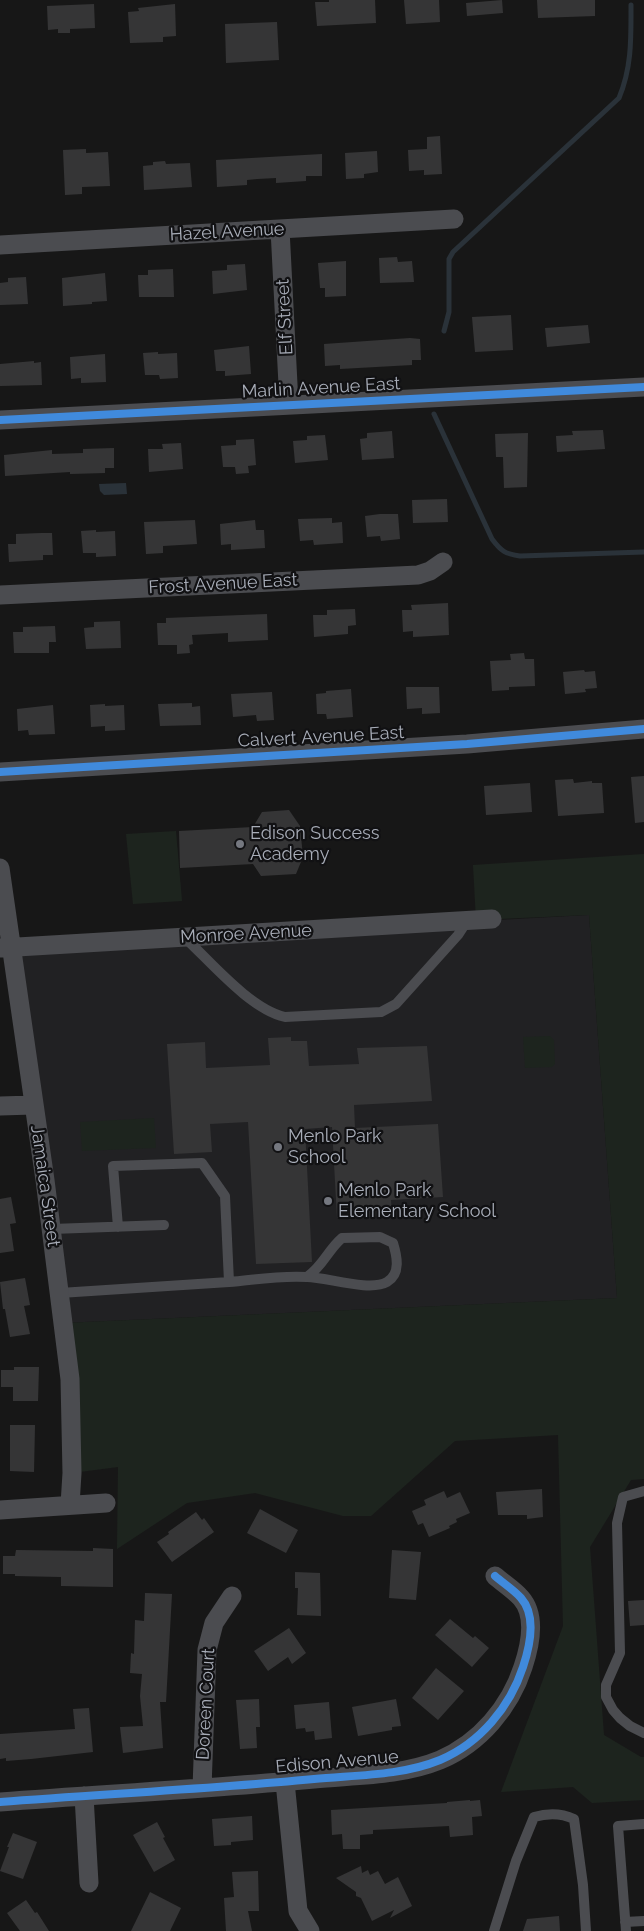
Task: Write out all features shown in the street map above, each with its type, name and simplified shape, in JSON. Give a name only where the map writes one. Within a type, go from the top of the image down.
[{"type":"street","name":"Hazel Avenue","points":[[0,245],[454,219]]},
{"type":"street","name":"Elf Street","points":[[280,229],[289,404]]},
{"type":"street","name":"Marlin Avenue East","points":[[0,420],[644,387]]},
{"type":"street","name":"Frost Avenue East","points":[[0,595],[418,574],[430,571],[443,562]]},
{"type":"street","name":"Calvert Avenue East","points":[[0,772],[468,744],[644,729]]},
{"type":"street","name":"Jamaica Street","points":[[0,868],[6,947],[52,1229],[70,1379],[72,1473],[70,1505]]},
{"type":"street","name":"Monroe Avenue","points":[[6,947],[492,919]]},
{"type":"street","points":[[0,1106],[33,1105]]},
{"type":"street","points":[[0,1510],[106,1503]]},
{"type":"street","name":"Edison Avenue","points":[[0,1802],[285,1782],[415,1770],[442,1759],[482,1733],[507,1704],[524,1665],[530,1636],[530,1614],[522,1598],[495,1576]]},
{"type":"street","name":"Doreen Court","points":[[202,1788],[207,1650],[214,1623],[232,1596]]},
{"type":"street","points":[[285,1782],[298,1910],[310,1931]]},
{"type":"street","points":[[84,1796],[89,1883]]},
{"type":"lane","points":[[185,938],[247,996],[273,1014],[285,1017],[380,1012],[396,1004],[458,935],[467,921]]},
{"type":"lane","points":[[118,1227],[113,1166],[202,1163],[225,1196],[229,1282]]},
{"type":"lane","points":[[52,1229],[164,1225]]},
{"type":"lane","points":[[60,1293],[307,1276],[352,1284],[378,1285],[388,1282],[395,1273],[398,1260],[393,1244],[380,1237],[342,1238],[332,1246],[320,1266],[307,1276]]},
{"type":"lane","points":[[644,1491],[623,1497],[617,1522],[620,1653],[606,1685],[606,1697],[613,1710],[630,1726],[644,1733]]},
{"type":"lane","points":[[494,1931],[516,1861],[534,1817],[546,1814],[566,1815],[574,1819],[583,1885],[586,1931]]},
{"type":"lane","points":[[644,1824],[618,1826],[626,1927],[644,1921]]},
{"type":"shaded area","points":[[126,483],[127,494],[104,495],[100,491],[99,484]]},
{"type":"shaded area","points":[[176,831],[182,901],[133,904],[126,834]]},
{"type":"shaded area","points":[[644,854],[644,1479],[631,1480],[590,1547],[604,1735],[644,1757],[644,1800],[592,1803],[573,1787],[501,1792],[563,1626],[558,1435],[455,1441],[371,1516],[343,1516],[255,1493],[187,1503],[117,1549],[118,1467],[72,1473],[63,1323],[617,1298],[589,915],[476,920],[473,865]]},
{"type":"shaded area","name":"Menlo Park Elementary School","points":[[589,915],[617,1298],[63,1323],[11,947]]},
{"type":"shaded area","points":[[550,1036],[554,1040],[555,1064],[552,1067],[525,1068],[523,1037]]},
{"type":"shaded area","points":[[154,1118],[156,1148],[82,1151],[80,1122]]},
{"type":"building","points":[[329,0],[375,0],[376,23],[317,26],[315,2],[329,2]]},
{"type":"building","points":[[404,0],[439,0],[440,22],[406,24]]},
{"type":"building","points":[[502,0],[503,13],[467,16],[466,3]]},
{"type":"building","points":[[537,0],[595,0],[595,16],[538,18]]},
{"type":"building","points":[[94,4],[95,28],[70,29],[70,33],[58,33],[58,29],[48,30],[47,6]]},
{"type":"building","points":[[175,4],[176,36],[163,37],[163,42],[130,43],[128,12],[139,11],[138,8]]},
{"type":"building","points":[[277,22],[279,60],[226,63],[225,24]]},
{"type":"building","points":[[440,136],[442,174],[424,175],[424,170],[409,171],[408,150],[427,149],[427,137]]},
{"type":"building","points":[[86,149],[86,153],[108,152],[110,186],[82,187],[82,194],[65,195],[63,150]]},
{"type":"building","points":[[377,151],[378,172],[364,174],[364,178],[346,179],[345,153]]},
{"type":"building","points":[[322,154],[322,176],[306,176],[306,181],[276,183],[276,178],[247,180],[247,185],[217,187],[216,160]]},
{"type":"building","points":[[165,161],[166,164],[190,163],[192,187],[144,190],[143,166],[153,165],[153,162]]},
{"type":"building","points":[[397,257],[398,262],[412,261],[414,282],[380,283],[379,258]]},
{"type":"building","points":[[346,261],[346,296],[325,297],[325,288],[320,288],[318,263]]},
{"type":"building","points":[[245,264],[247,290],[213,294],[212,271],[227,270],[227,265]]},
{"type":"building","points":[[173,269],[174,297],[139,297],[138,275],[148,275],[148,270]]},
{"type":"building","points":[[105,273],[107,301],[63,306],[62,278]]},
{"type":"building","points":[[26,277],[28,304],[0,305],[0,283],[8,282],[8,278]]},
{"type":"building","points":[[511,315],[513,350],[475,352],[472,317]]},
{"type":"building","points":[[588,325],[590,343],[547,347],[545,328]]},
{"type":"building","points":[[410,338],[420,339],[421,360],[412,360],[412,365],[340,369],[340,365],[325,366],[324,344]]},
{"type":"building","points":[[249,346],[251,374],[225,376],[225,371],[216,371],[214,350]]},
{"type":"building","points":[[158,352],[158,354],[177,353],[178,378],[160,379],[159,375],[145,375],[143,353]]},
{"type":"building","points":[[105,354],[106,382],[81,383],[81,378],[71,379],[70,357]]},
{"type":"building","points":[[34,361],[34,363],[41,362],[42,385],[0,386],[0,364]]},
{"type":"building","points":[[603,430],[605,449],[557,452],[556,436],[573,435],[572,431]]},
{"type":"building","points":[[392,431],[394,458],[362,460],[360,439],[367,438],[367,433]]},
{"type":"building","points":[[528,433],[527,487],[504,488],[503,457],[496,457],[495,434]]},
{"type":"building","points":[[325,435],[328,460],[295,463],[293,441],[307,440],[307,436]]},
{"type":"building","points":[[254,439],[256,465],[248,466],[249,473],[236,474],[235,467],[223,467],[221,446],[236,445],[236,440]]},
{"type":"building","points":[[181,443],[183,469],[149,472],[148,449],[163,449],[162,444]]},
{"type":"building","points":[[114,448],[114,468],[105,468],[105,473],[70,474],[70,472],[5,476],[4,455],[52,450],[52,454],[83,453],[83,449]]},
{"type":"building","points":[[447,499],[448,522],[413,523],[412,500]]},
{"type":"building","points":[[398,514],[400,539],[381,541],[380,536],[367,537],[365,516]]},
{"type":"building","points":[[332,518],[332,523],[342,522],[343,543],[314,545],[313,540],[300,541],[298,519]]},
{"type":"building","points":[[195,520],[197,544],[163,546],[163,553],[146,554],[144,522]]},
{"type":"building","points":[[255,520],[256,530],[264,530],[265,548],[231,550],[231,544],[221,545],[220,524]]},
{"type":"building","points":[[96,530],[96,532],[115,531],[116,556],[96,557],[96,553],[83,553],[81,531]]},
{"type":"building","points":[[52,533],[53,555],[43,555],[43,560],[9,562],[8,544],[16,544],[16,534]]},
{"type":"building","points":[[448,603],[449,635],[413,637],[413,631],[403,632],[402,610],[412,610],[411,605]]},
{"type":"building","points":[[355,609],[356,625],[348,626],[348,634],[314,637],[313,615],[327,615],[327,610]]},
{"type":"building","points":[[267,614],[268,640],[228,642],[228,633],[192,635],[193,644],[189,645],[190,653],[177,654],[177,645],[158,645],[157,623],[166,623],[166,618]]},
{"type":"building","points":[[120,621],[121,648],[86,649],[84,628],[94,627],[94,622]]},
{"type":"building","points":[[55,626],[56,642],[49,642],[49,653],[14,653],[13,632],[23,632],[23,627]]},
{"type":"building","points":[[524,653],[525,659],[534,659],[535,686],[509,687],[509,690],[492,691],[490,661],[511,660],[510,654]]},
{"type":"building","points":[[584,670],[585,672],[595,671],[597,688],[585,689],[586,692],[565,694],[563,672]]},
{"type":"building","points":[[406,687],[439,687],[440,713],[422,714],[422,708],[407,709]]},
{"type":"building","points":[[351,689],[353,717],[327,719],[326,714],[317,714],[316,694],[326,693],[326,691]]},
{"type":"building","points":[[272,692],[274,720],[257,721],[256,715],[233,717],[231,694]]},
{"type":"building","points":[[192,703],[192,707],[200,706],[201,725],[160,726],[158,704]]},
{"type":"building","points":[[105,704],[105,706],[124,705],[125,730],[105,731],[105,726],[91,727],[90,705]]},
{"type":"building","points":[[53,705],[55,734],[29,735],[28,730],[18,731],[17,709]]},
{"type":"building","points":[[644,776],[644,822],[635,823],[631,777]]},
{"type":"building","points":[[573,779],[574,783],[592,781],[592,783],[602,783],[604,813],[558,816],[555,780]]},
{"type":"building","points":[[530,783],[532,812],[486,815],[484,786]]},
{"type":"building","name":"Edison Success Academy","points":[[289,810],[300,826],[303,857],[296,874],[261,876],[253,864],[180,868],[179,831],[253,827],[262,812]]},
{"type":"building","name":"Menlo Park School","points":[[291,1037],[291,1041],[307,1041],[309,1066],[359,1064],[357,1048],[427,1046],[432,1101],[354,1105],[355,1128],[438,1124],[443,1197],[391,1200],[392,1216],[337,1218],[332,1127],[305,1129],[312,1262],[256,1264],[248,1122],[210,1124],[212,1152],[174,1154],[167,1044],[205,1042],[206,1068],[270,1065],[268,1038]]},
{"type":"building","points":[[11,1197],[16,1223],[10,1224],[14,1251],[0,1253],[0,1199]]},
{"type":"building","points":[[25,1278],[30,1305],[24,1306],[30,1334],[10,1337],[5,1309],[3,1309],[0,1282]]},
{"type":"building","points":[[14,1367],[39,1367],[38,1401],[13,1401],[13,1387],[1,1387],[1,1370],[14,1370]]},
{"type":"building","points":[[10,1425],[35,1425],[34,1472],[10,1471]]},
{"type":"building","points":[[542,1489],[543,1517],[527,1519],[527,1515],[498,1515],[496,1492]]},
{"type":"building","points":[[444,1491],[447,1498],[460,1492],[470,1513],[456,1519],[457,1522],[449,1526],[450,1528],[429,1537],[423,1523],[418,1525],[412,1511],[426,1505],[424,1500]]},
{"type":"building","points":[[260,1509],[298,1530],[286,1553],[247,1533]]},
{"type":"building","points":[[196,1512],[202,1520],[204,1518],[214,1532],[172,1562],[157,1542]]},
{"type":"building","points":[[93,1548],[113,1549],[113,1587],[61,1586],[61,1577],[3,1574],[3,1556],[15,1556],[16,1550],[93,1551]]},
{"type":"building","points":[[392,1550],[421,1552],[416,1600],[389,1598]]},
{"type":"building","points":[[295,1572],[320,1573],[321,1616],[297,1615],[298,1588],[295,1588]]},
{"type":"building","points":[[145,1593],[172,1594],[166,1702],[160,1702],[163,1748],[123,1753],[120,1727],[143,1726],[140,1696],[142,1674],[130,1673],[131,1653],[134,1654],[135,1620],[144,1621]]},
{"type":"building","points":[[644,1600],[644,1625],[630,1626],[628,1601]]},
{"type":"building","points":[[450,1619],[473,1638],[475,1636],[489,1648],[472,1667],[435,1635]]},
{"type":"building","points":[[289,1628],[306,1653],[292,1664],[288,1657],[268,1671],[254,1651]]},
{"type":"building","points":[[436,1668],[464,1691],[438,1720],[412,1698]]},
{"type":"building","points":[[259,1699],[260,1727],[256,1727],[257,1748],[240,1749],[236,1700]]},
{"type":"building","points":[[396,1699],[401,1726],[392,1727],[392,1730],[358,1736],[352,1707]]},
{"type":"building","points":[[329,1702],[332,1738],[315,1740],[314,1731],[306,1732],[305,1728],[296,1729],[294,1705]]},
{"type":"building","points":[[89,1708],[93,1752],[6,1761],[6,1758],[0,1759],[0,1734],[75,1729],[73,1709]]},
{"type":"building","points":[[480,1800],[482,1816],[472,1817],[473,1835],[450,1837],[449,1826],[373,1830],[373,1834],[360,1835],[360,1849],[343,1849],[342,1834],[332,1835],[331,1810]]},
{"type":"building","points":[[252,1816],[253,1840],[231,1842],[231,1845],[214,1846],[212,1819]]},
{"type":"building","points":[[157,1822],[175,1860],[154,1872],[133,1835]]},
{"type":"building","points":[[13,1833],[37,1842],[23,1879],[0,1871]]},
{"type":"building","points":[[361,1866],[362,1873],[368,1870],[370,1875],[378,1871],[385,1884],[398,1877],[412,1906],[390,1918],[394,1910],[372,1921],[361,1898],[356,1896],[356,1892],[336,1878]]},
{"type":"building","points":[[258,1871],[259,1911],[248,1911],[252,1931],[226,1931],[224,1898],[234,1897],[232,1872]]},
{"type":"building","points":[[150,1892],[181,1908],[170,1931],[131,1931]]},
{"type":"building","points":[[26,1900],[35,1913],[37,1912],[49,1931],[20,1931],[7,1913]]},
{"type":"building","points":[[559,1916],[560,1931],[523,1931],[527,1919]]},
{"type":"waterway","points":[[444,331],[449,312],[449,259],[453,252],[619,98],[629,64],[631,5]]},
{"type":"waterway","points":[[434,414],[492,539],[504,551],[520,556],[644,552]]},
{"type":"cycle path","points":[[0,420],[644,387]]},
{"type":"cycle path","points":[[0,772],[467,744],[644,729]]},
{"type":"cycle path","points":[[0,1802],[378,1774],[410,1769],[440,1760],[468,1744],[492,1722],[510,1696],[526,1659],[531,1631],[529,1613],[521,1598],[495,1576]]},
{"type":"place","name":"Edison Success Academy","points":[[240,844]]},
{"type":"place","name":"Menlo Park School","points":[[278,1147]]},
{"type":"place","name":"Menlo Park Elementary School","points":[[328,1201]]}]
